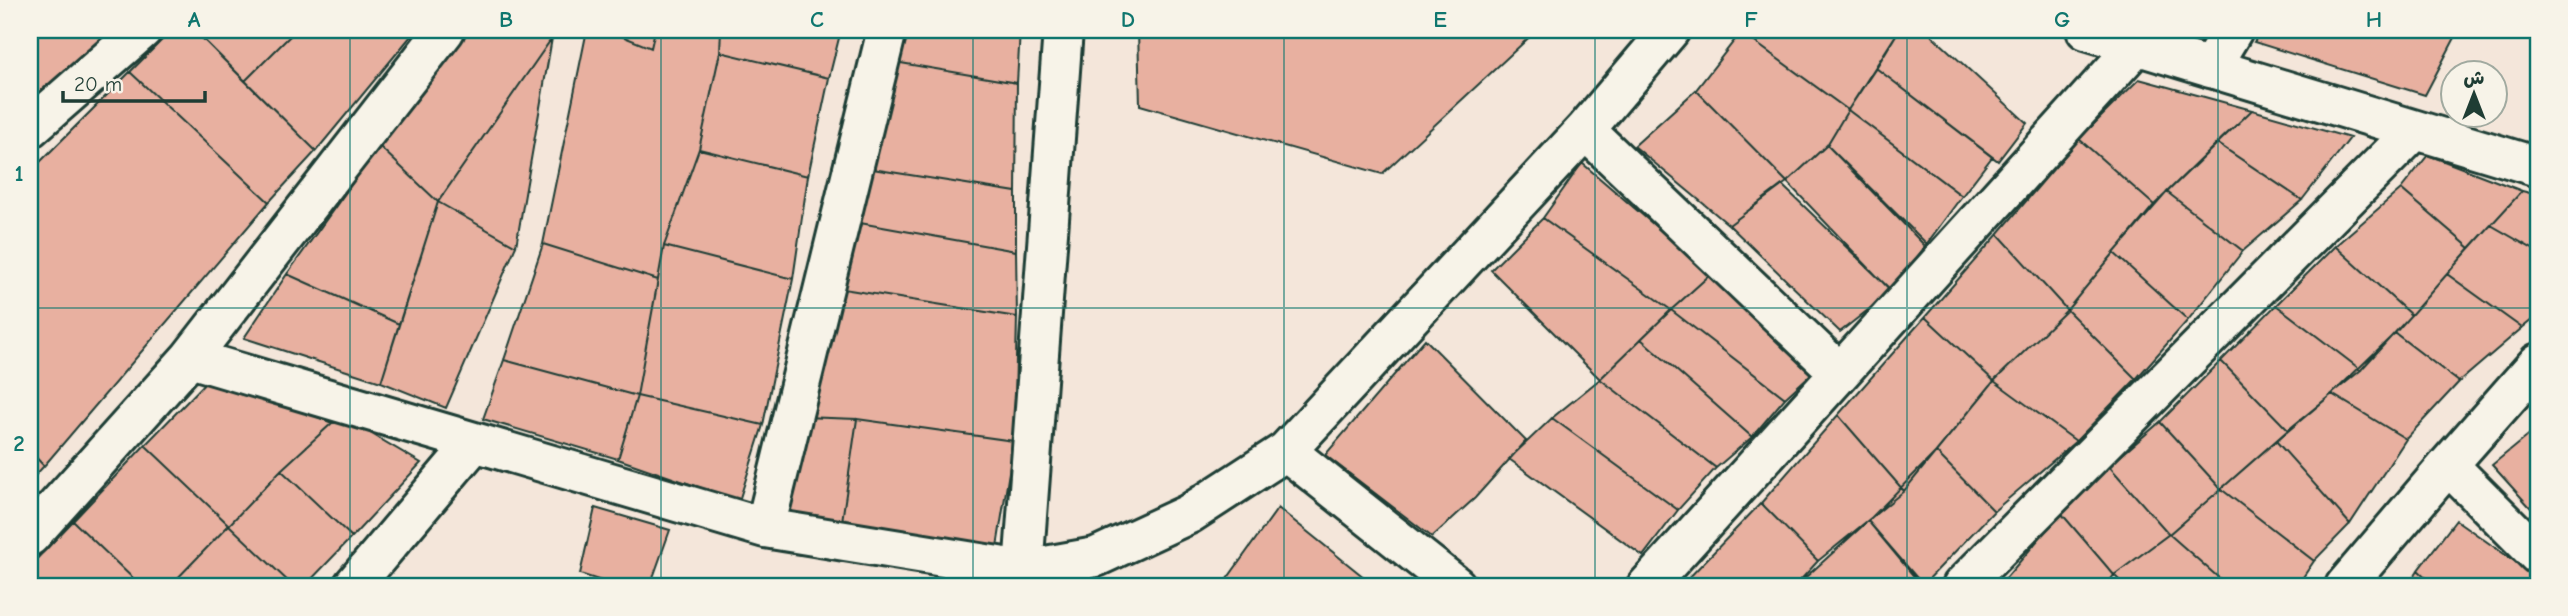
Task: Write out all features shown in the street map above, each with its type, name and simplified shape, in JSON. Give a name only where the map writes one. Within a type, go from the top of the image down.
[{"type":"street","points":[[30,128],[142,30]]},
{"type":"street","points":[[30,536],[190,358],[445,30]]},
{"type":"street","points":[[765,528],[887,30]]},
{"type":"street","points":[[1023,570],[1063,30]]},
{"type":"street","points":[[190,358],[765,528],[1023,570],[1096,557],[1189,514],[1286,451],[1585,130],[1670,30]]},
{"type":"street","points":[[2086,30],[2538,167]]},
{"type":"street","points":[[2210,68],[2234,30]]},
{"type":"street","points":[[1647,586],[2137,45]]},
{"type":"street","points":[[1585,130],[1840,373]]},
{"type":"street","points":[[1962,586],[2415,130]]},
{"type":"street","points":[[2345,586],[2538,363]]},
{"type":"street","points":[[353,586],[474,443]]},
{"type":"street","points":[[1286,451],[1457,586]]},
{"type":"street","points":[[2448,465],[2538,555]]},
{"type":"building","points":[[30,30],[118,30],[30,104]]},
{"type":"building","points":[[172,30],[194,30],[316,151],[269,202],[130,72]]},
{"type":"building","points":[[194,30],[296,30],[245,81]]},
{"type":"building","points":[[296,30],[416,30],[316,151],[245,81]]},
{"type":"building","points":[[468,30],[540,30],[552,38],[438,202],[379,146]]},
{"type":"building","points":[[540,30],[571,30],[552,38]]},
{"type":"building","points":[[587,30],[607,30],[651,48],[655,30],[721,30],[720,52],[699,149],[664,246],[658,280],[543,244]]},
{"type":"building","points":[[607,30],[655,30],[651,48]]},
{"type":"building","points":[[721,30],[841,30],[829,78],[720,52]]},
{"type":"building","points":[[904,30],[1020,30],[1017,83],[895,62]]},
{"type":"building","points":[[1138,30],[1537,30],[1382,174],[1140,105]]},
{"type":"building","points":[[1899,30],[1848,110],[1741,32]]},
{"type":"building","points":[[1899,30],[1926,30],[2027,123],[1998,161],[1876,68]]},
{"type":"building","points":[[2262,30],[2459,30],[2443,60],[2438,60],[2438,70],[2425,95],[2254,42]]},
{"type":"building","points":[[1741,32],[1848,110],[1827,145],[1787,182],[1696,90]]},
{"type":"building","points":[[552,38],[516,246],[438,202]]},
{"type":"building","points":[[720,52],[829,78],[808,176],[699,149]]},
{"type":"building","points":[[895,62],[1017,83],[1016,192],[860,167]]},
{"type":"building","points":[[1876,68],[1992,157],[1962,196],[1848,110]]},
{"type":"building","points":[[130,72],[269,202],[44,466],[30,451],[30,172]]},
{"type":"building","points":[[2139,79],[2252,110],[2154,205],[2079,139]]},
{"type":"building","points":[[1696,90],[1787,182],[1729,225],[1634,146]]},
{"type":"building","points":[[1848,110],[1962,196],[1925,246],[1827,145]]},
{"type":"building","points":[[2252,110],[2350,138],[2302,200],[2217,143]]},
{"type":"building","points":[[2079,139],[2154,205],[2067,310],[1998,234]]},
{"type":"building","points":[[2217,143],[2302,200],[2243,251],[2167,192]]},
{"type":"building","points":[[1827,145],[1927,244],[1891,291],[1787,182]]},
{"type":"building","points":[[379,146],[438,202],[399,324],[287,274]]},
{"type":"building","points":[[699,149],[808,176],[793,279],[664,246]]},
{"type":"building","points":[[2428,155],[2522,191],[2470,248],[2401,189]]},
{"type":"building","points":[[1582,163],[1711,274],[1671,310],[1543,218]]},
{"type":"building","points":[[860,167],[1016,192],[1016,251],[849,221]]},
{"type":"building","points":[[1782,185],[1892,291],[1840,332],[1729,225]]},
{"type":"building","points":[[2401,189],[2470,248],[2411,315],[2335,246]]},
{"type":"building","points":[[2522,191],[2538,195],[2538,252],[2491,225]]},
{"type":"building","points":[[2167,192],[2243,251],[2188,320],[2114,253]]},
{"type":"building","points":[[438,202],[516,246],[446,408],[381,382]]},
{"type":"building","points":[[1543,218],[1671,310],[1600,379],[1491,270]]},
{"type":"building","points":[[849,221],[1016,251],[1017,317],[831,287]]},
{"type":"building","points":[[2491,225],[2538,252],[2538,315],[2522,328],[2447,274]]},
{"type":"building","points":[[1998,234],[2067,310],[1994,381],[1925,317]]},
{"type":"building","points":[[543,244],[658,280],[637,396],[504,360]]},
{"type":"building","points":[[664,246],[793,279],[763,425],[637,396]]},
{"type":"building","points":[[2335,246],[2411,315],[2361,370],[2276,305]]},
{"type":"building","points":[[2114,253],[2188,320],[2136,379],[2067,310]]},
{"type":"building","points":[[287,274],[399,324],[381,382],[244,338]]},
{"type":"building","points":[[1711,274],[1811,374],[1785,398],[1671,310]]},
{"type":"building","points":[[2447,274],[2522,328],[2459,382],[2395,333]]},
{"type":"building","points":[[831,287],[1017,317],[1014,441],[857,419],[803,417]]},
{"type":"building","points":[[2276,305],[2361,370],[2288,430],[2221,361]]},
{"type":"building","points":[[1671,310],[1785,398],[1752,437],[1641,339]]},
{"type":"building","points":[[2067,310],[2136,379],[2076,441],[1994,381]]},
{"type":"building","points":[[1925,317],[1994,381],[1904,491],[1838,415]]},
{"type":"building","points":[[2395,333],[2459,382],[2406,439],[2332,394]]},
{"type":"building","points":[[1425,339],[1526,441],[1475,498],[1432,537],[1325,455]]},
{"type":"building","points":[[1641,339],[1752,437],[1716,468],[1600,379]]},
{"type":"building","points":[[504,360],[637,396],[618,459],[483,419]]},
{"type":"building","points":[[2221,361],[2288,430],[2221,489],[2160,422]]},
{"type":"building","points":[[214,374],[332,423],[281,470],[229,525],[145,445]]},
{"type":"building","points":[[1600,379],[1716,468],[1678,510],[1552,418]]},
{"type":"building","points":[[1994,381],[2076,441],[1994,511],[1936,452]]},
{"type":"building","points":[[2332,394],[2406,439],[2350,524],[2276,441]]},
{"type":"building","points":[[637,396],[763,425],[739,501],[618,459]]},
{"type":"building","points":[[1838,415],[1904,491],[1818,561],[1761,503]]},
{"type":"building","points":[[803,417],[857,419],[841,528],[780,513]]},
{"type":"building","points":[[1552,418],[1678,510],[1643,556],[1509,459]]},
{"type":"building","points":[[857,419],[1014,441],[996,553],[841,528]]},
{"type":"building","points":[[2160,422],[2221,489],[2169,534],[2109,466]]},
{"type":"building","points":[[332,423],[353,423],[421,463],[352,537],[281,470]]},
{"type":"building","points":[[2538,427],[2538,516],[2492,465]]},
{"type":"building","points":[[2276,441],[2350,524],[2314,561],[2221,489]]},
{"type":"building","points":[[145,445],[229,525],[170,586],[141,586],[73,521]]},
{"type":"building","points":[[30,451],[44,466],[30,481]]},
{"type":"building","points":[[1936,452],[1994,511],[1923,585],[1868,521]]},
{"type":"building","points":[[2109,466],[2169,534],[2114,575],[2061,513]]},
{"type":"building","points":[[281,470],[352,537],[305,586],[293,586],[229,525]]},
{"type":"building","points":[[2221,489],[2314,561],[2297,586],[2228,586],[2169,534]]},
{"type":"building","points":[[1761,503],[1818,561],[1795,586],[1681,586]]},
{"type":"building","points":[[595,508],[670,530],[650,586],[617,586],[580,574]]},
{"type":"building","points":[[1278,508],[1375,586],[1222,586]]},
{"type":"building","points":[[2061,513],[2114,575],[2106,586],[1999,586]]},
{"type":"building","points":[[2456,520],[2534,575],[2528,586],[2435,586],[2418,570]]},
{"type":"building","points":[[73,521],[141,586],[30,586],[30,566]]},
{"type":"building","points":[[1868,521],[1922,586],[1796,586]]},
{"type":"building","points":[[229,525],[293,586],[170,586]]},
{"type":"building","points":[[2169,534],[2228,586],[2125,586],[2114,575]]},
{"type":"building","points":[[2418,570],[2435,586],[2408,586]]}]
